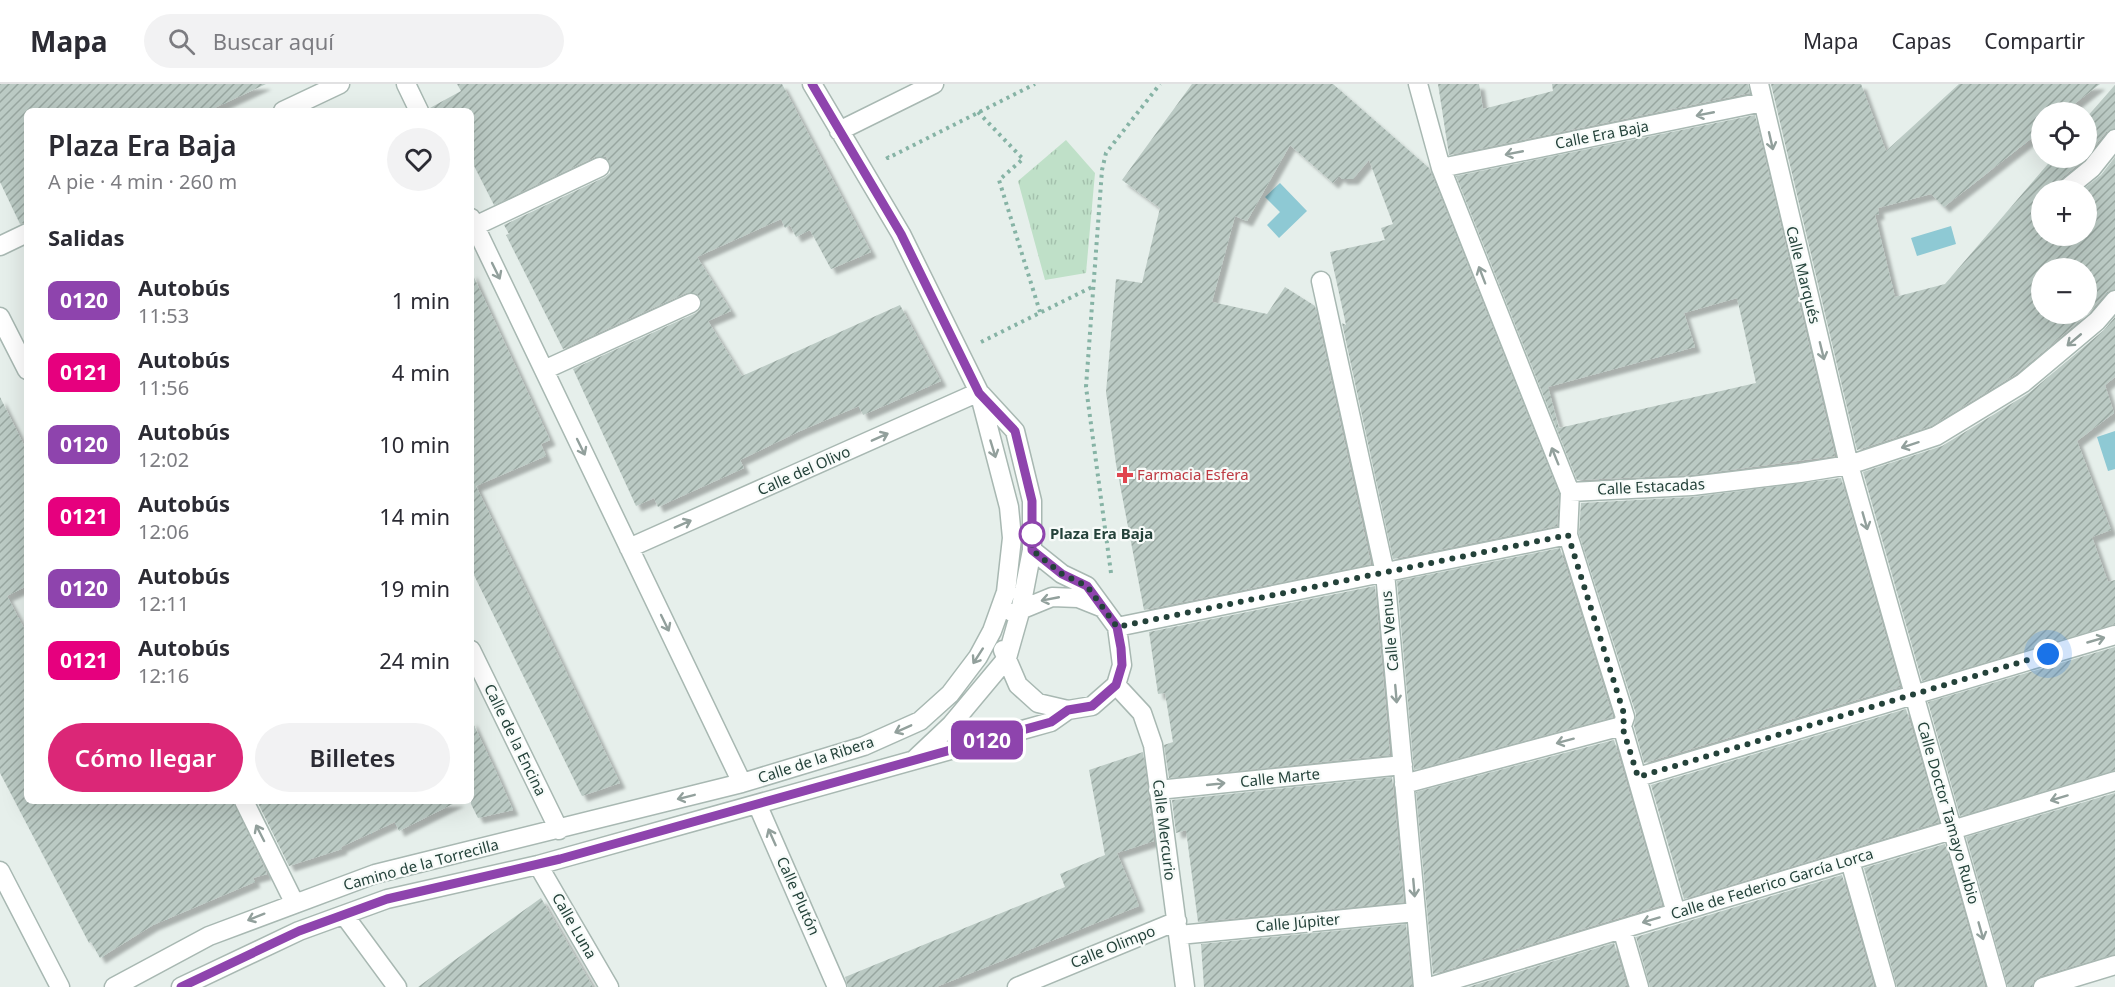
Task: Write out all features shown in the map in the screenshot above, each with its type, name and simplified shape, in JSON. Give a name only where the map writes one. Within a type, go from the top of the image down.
[{"type":"street","points":[[289,108],[340,84]]},
{"type":"street","points":[[406,84],[418,108]]},
{"type":"street","name":"Calle de la Ribera","points":[[742,783],[864,746],[920,721],[950,694],[978,657],[995,624],[1006,592],[1011,538],[1009,507],[979,393],[901,234],[812,84]]},
{"type":"street","points":[[839,131],[934,84]]},
{"type":"street","points":[[1418,84],[1441,168],[1570,492],[1568,535],[1625,717],[1622,726],[1676,913]]},
{"type":"street","name":"Calle Marqués","points":[[1758,84],[1849,465]]},
{"type":"street","name":"Calle Era Baja","points":[[1441,168],[1763,102]]},
{"type":"street","points":[[2077,180],[2092,168],[2115,139]]},
{"type":"street","points":[[474,222],[600,167]]},
{"type":"street","points":[[474,224],[742,783]]},
{"type":"street","points":[[0,246],[24,234]]},
{"type":"street","name":"Calle Venus","points":[[1321,281],[1385,573],[1423,987]]},
{"type":"street","name":"Calle Estacadas","points":[[1570,492],[1692,486],[1849,465],[1936,436],[2013,389],[2097,321],[2115,300]]},
{"type":"street","points":[[544,370],[692,303]]},
{"type":"street","points":[[0,317],[24,364]]},
{"type":"street","name":"Calle de la Ribera","points":[[979,393],[1015,431],[1032,501],[1032,550],[1020,612]]},
{"type":"street","name":"Calle del Olivo","points":[[629,548],[979,393]]},
{"type":"street","name":"Calle Doctor Tamayo Rubio","points":[[1849,465],[1997,987]]},
{"type":"street","points":[[1117,627],[1568,535]]},
{"type":"street","points":[[1032,550],[1062,574],[1087,586],[1105,609],[1117,627],[1122,665],[1116,685],[1092,706],[1068,710],[1038,703],[1018,685],[995,624],[1052,597],[1078,598],[1105,609]]},
{"type":"street","points":[[1007,658],[1020,612]]},
{"type":"street","points":[[1638,777],[2115,635]]},
{"type":"street","name":"Calle de la Encina","points":[[474,656],[559,830]]},
{"type":"street","name":"Camino de la Torrecilla","points":[[913,760],[951,725],[1007,658]]},
{"type":"street","name":"Calle Mercurio","points":[[1116,685],[1142,713],[1153,745],[1185,987]]},
{"type":"street","name":"Camino de la Torrecilla","points":[[181,987],[299,931],[387,899],[538,865],[758,806],[1051,722],[1068,710]]},
{"type":"street","points":[[1404,784],[1622,726]]},
{"type":"street","name":"Calle Marte","points":[[1158,790],[1402,765]]},
{"type":"street","name":"Calle de Federico García Lorca","points":[[1429,987],[2115,781]]},
{"type":"street","name":"Camino de la Torrecilla","points":[[114,987],[209,936],[294,902],[375,874],[742,783]]},
{"type":"street","points":[[245,804],[294,902]]},
{"type":"street","name":"Calle Plutón","points":[[758,806],[837,987]]},
{"type":"street","points":[[1850,861],[1886,987]]},
{"type":"street","name":"Calle Luna","points":[[538,865],[609,987]]},
{"type":"street","points":[[0,871],[60,987]]},
{"type":"street","name":"Calle Júpiter","points":[[1178,928],[1416,912]]},
{"type":"street","points":[[344,915],[397,987]]},
{"type":"street","name":"Calle Olimpo","points":[[1017,987],[1036,983],[1178,928]]},
{"type":"street","points":[[1622,929],[1639,987]]},
{"type":"street","points":[[2043,987],[2115,965]]},
{"type":"path","points":[[884,150],[888,158],[1035,84]]},
{"type":"path","points":[[1105,609],[1113,587],[1086,387],[1102,170],[1106,153],[1160,84]]},
{"type":"path","points":[[978,112],[1023,159],[999,180],[1040,312]]},
{"type":"path","points":[[960,353],[1093,286]]},
{"type":"green space","points":[[1066,140],[1095,173],[1086,273],[1045,280],[1018,181]]},
{"type":"water","points":[[1280,183],[1307,211],[1279,238],[1267,225],[1280,212],[1265,197]]},
{"type":"water","points":[[1951,226],[1956,244],[1917,256],[1911,238]]},
{"type":"water","points":[[2115,431],[2115,469],[2108,471],[2097,437]]},
{"type":"building","points":[[0,84],[266,84],[214,108],[24,108],[24,223],[20,224],[0,182]]},
{"type":"building","points":[[457,84],[782,84],[871,252],[831,269],[810,230],[796,237],[790,225],[785,228],[781,219],[697,257],[731,311],[708,321],[742,376],[900,305],[941,381],[863,415],[859,406],[800,431],[740,460],[744,468],[658,507],[654,498],[636,506],[573,369],[696,313],[700,309],[701,299],[697,294],[686,293],[563,349],[506,235],[509,234],[504,225],[605,177],[610,173],[610,163],[606,157],[595,157],[494,205],[474,166],[474,108],[430,108],[461,91]]},
{"type":"building","points":[[1192,84],[1333,84],[1429,168],[1559,494],[1557,526],[1393,559],[1342,323],[1346,325],[1330,252],[1385,240],[1381,228],[1393,224],[1369,160],[1353,179],[1342,179],[1339,176],[1333,183],[1290,145],[1247,221],[1235,216],[1212,302],[1267,314],[1285,287],[1315,306],[1371,564],[1144,610],[1116,464],[1106,392],[1116,279],[1142,283],[1160,208],[1122,180]]},
{"type":"building","points":[[1438,84],[1479,84],[1483,109],[1553,91],[1552,84],[1748,84],[1750,93],[1449,155]]},
{"type":"building","points":[[1771,84],[1861,84],[1886,151],[1959,84],[2100,84],[2077,102],[2031,102],[2031,139],[1944,207],[1931,194],[1878,208],[1879,214],[1875,215],[1895,297],[1945,284],[2031,184],[2031,246],[2097,246],[2097,180],[2095,180],[2115,157],[2115,289],[2107,292],[2097,304],[2097,258],[2031,258],[2031,324],[2076,324],[2016,374],[1931,426],[1857,450]]},
{"type":"building","points":[[2115,85],[2115,128],[2106,132],[2097,143],[2097,105]]},
{"type":"building","points":[[1755,115],[1835,456],[1691,475],[1577,480],[1456,176]],"holes":[[[1737,298],[1756,383],[1559,428],[1548,387],[1695,347],[1684,313]]]},
{"type":"building","points":[[2044,168],[2074,168],[2059,180],[2034,180]]},
{"type":"building","points":[[474,277],[550,440],[541,444],[546,456],[476,486],[620,783],[582,796],[474,575]]},
{"type":"building","points":[[2115,317],[2115,377],[2105,385],[2114,413],[2077,441],[2111,530],[2092,537],[2108,582],[2115,580],[2115,624],[1922,681],[1863,472],[1942,446],[2029,393],[2104,330]]},
{"type":"building","points":[[0,397],[24,445],[24,588],[7,596],[24,628],[24,804],[234,804],[267,874],[253,878],[255,882],[153,925],[100,958],[91,942],[89,943],[0,773]]},
{"type":"building","points":[[1841,478],[1900,687],[1644,763],[1634,726],[1636,714],[1579,534],[1581,503],[1693,497]]},
{"type":"building","points":[[1560,548],[1613,717],[1414,770],[1397,581]]},
{"type":"building","points":[[1375,586],[1390,755],[1169,778],[1164,745],[1173,742],[1165,693],[1158,694],[1149,632]]},
{"type":"building","points":[[2115,647],[2115,770],[1960,816],[1928,702]]},
{"type":"building","points":[[1906,709],[1939,822],[1684,899],[1651,785]]},
{"type":"building","points":[[474,725],[513,810],[478,818],[471,804],[474,804]]},
{"type":"building","points":[[1614,740],[1662,905],[1433,974],[1416,792]]},
{"type":"building","points":[[1143,752],[1154,841],[1117,853],[1139,906],[936,987],[848,987],[845,977],[1065,887],[1060,874],[1105,855],[1089,770]]},
{"type":"building","points":[[1392,777],[1404,902],[1198,922],[1186,830],[1176,833],[1172,800]]},
{"type":"building","points":[[2115,793],[2115,954],[2040,976],[2034,980],[2032,987],[2008,987],[1966,837]]},
{"type":"building","points":[[258,804],[453,804],[399,831],[395,822],[341,847],[342,849],[289,866]]},
{"type":"building","points":[[1945,844],[1985,987],[1897,987],[1864,868]]},
{"type":"building","points":[[1842,875],[1874,987],[1650,987],[1636,937]]},
{"type":"building","points":[[541,898],[593,987],[418,987],[452,962]]},
{"type":"building","points":[[1406,924],[1412,987],[1204,987],[1201,944]]},
{"type":"building","points":[[1614,943],[1627,987],[1468,987]]},
{"type":"bus line","name":"0120","points":[[181,987],[299,931],[387,899],[538,865],[758,806],[1051,722],[1068,710],[1092,706],[1116,685],[1122,665],[1117,627],[1087,586],[1062,574],[1032,550],[1032,501],[1015,431],[979,393],[901,234],[812,84]]},
{"type":"place","name":"Farmacia Esfera","points":[[1125,475]]},
{"type":"place","name":"Plaza Era Baja","points":[[1032,534]]},
{"type":"route","points":[[1032,534],[1032,550],[1062,574],[1087,586],[1117,627],[1568,535],[1625,717],[1622,726],[1638,777],[2048,654]]}]
